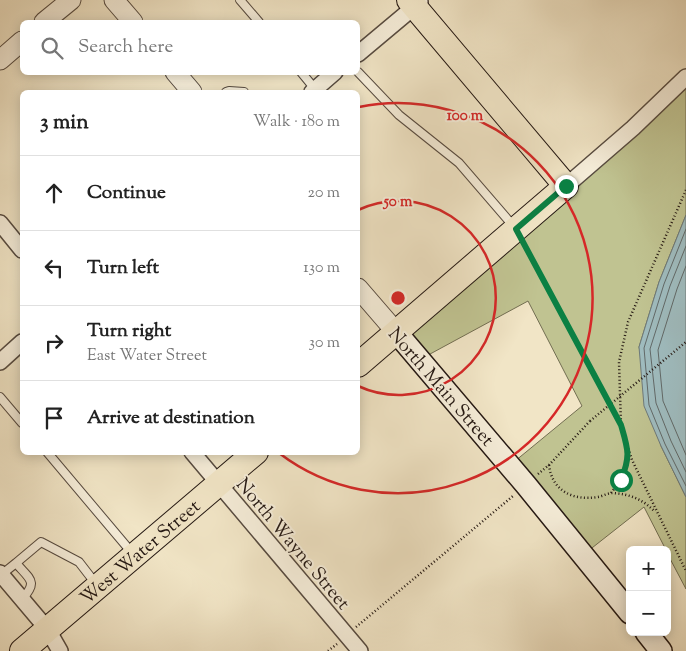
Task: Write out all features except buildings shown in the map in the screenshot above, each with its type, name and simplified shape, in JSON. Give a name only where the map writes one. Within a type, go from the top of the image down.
[{"type":"main road","points":[[360,363],[566,186],[415,2]]},
{"type":"main road","name":"North Main Street","points":[[396,332],[526,485],[626,608]]},
{"type":"main road","name":"West Water Street","points":[[22,651],[253,455]]},
{"type":"main road","points":[[649,636],[661,651]]},
{"type":"street","points":[[46,20],[71,0]]},
{"type":"street","points":[[114,0],[131,20]]},
{"type":"street","points":[[360,52],[415,2]]},
{"type":"street","points":[[0,60],[20,43]]},
{"type":"street","points":[[178,75],[190,90]]},
{"type":"street","points":[[315,90],[332,75]]},
{"type":"street","points":[[566,186],[633,128],[686,77]]},
{"type":"street","points":[[0,223],[20,248]]},
{"type":"street","name":"North Main Street","points":[[360,290],[396,332]]},
{"type":"street","points":[[0,362],[20,344]]},
{"type":"street","name":"North Wayne Street","points":[[195,455],[360,651]]},
{"type":"street","points":[[1,574],[48,630],[60,651]]},
{"type":"lane","points":[[240,0],[257,20]]},
{"type":"lane","points":[[360,74],[399,115],[459,163],[516,229]]},
{"type":"lane","points":[[303,75],[313,90]]},
{"type":"lane","points":[[0,397],[20,421]]},
{"type":"lane","points":[[53,455],[134,556]]},
{"type":"lane","points":[[1,574],[41,542],[79,562],[99,587]]},
{"type":"lane","points":[[16,563],[31,581],[32,585],[30,591],[22,599]]},
{"type":"path","points":[[621,425],[620,362],[628,322],[686,190]]},
{"type":"path","points":[[516,229],[621,425],[637,470],[686,570]]},
{"type":"path","points":[[658,514],[638,498],[624,494],[611,493],[585,498],[573,496],[554,484],[549,465],[590,421],[686,342]]},
{"type":"path","points":[[611,493],[621,480],[626,468],[628,447]]},
{"type":"path","points":[[328,651],[526,485]]},
{"type":"green space","points":[[686,77],[686,215],[659,282],[639,347],[661,446],[686,497],[686,589],[671,561],[671,546],[664,546],[644,507],[583,555],[509,466],[582,406],[528,301],[419,360],[396,332]]},
{"type":"water","points":[[686,215],[686,497],[644,406],[639,347],[659,282]]},
{"type":"route","points":[[566,186],[516,229],[621,425],[628,447],[628,456],[621,480]]}]
